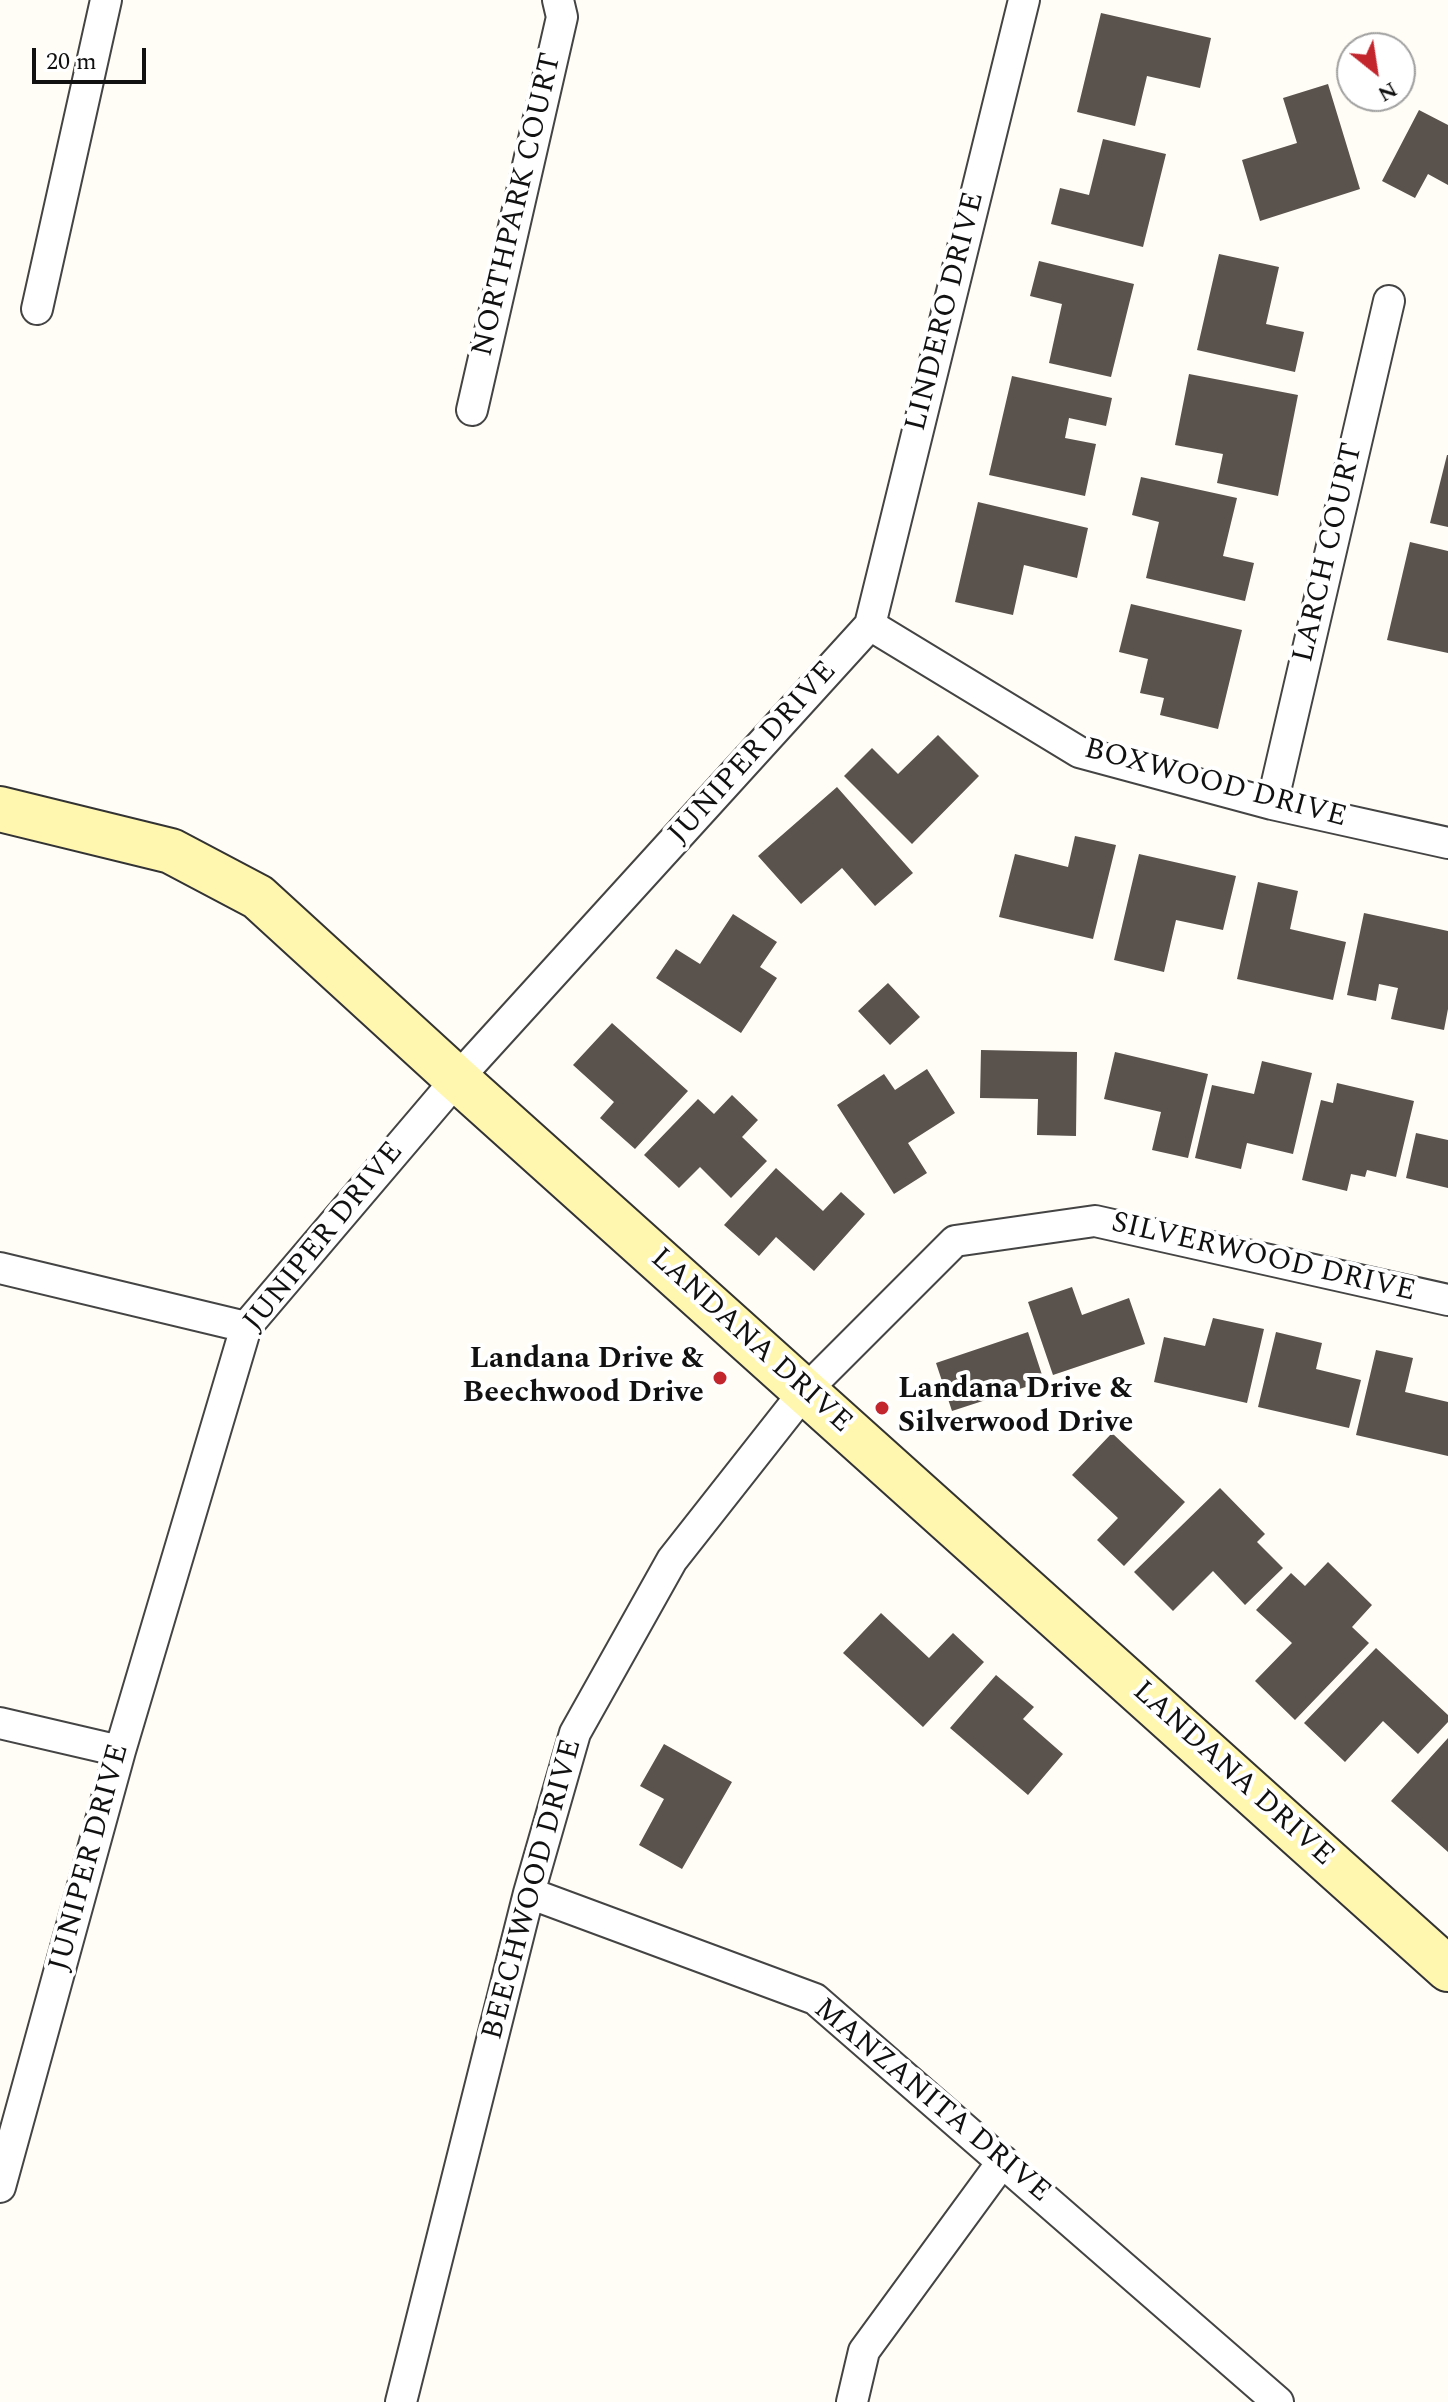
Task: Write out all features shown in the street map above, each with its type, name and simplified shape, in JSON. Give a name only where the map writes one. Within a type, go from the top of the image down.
[{"type":"street","points":[[37,309],[106,0]]},
{"type":"street","name":"NORTHPARK COURT","points":[[472,410],[562,17],[558,0]]},
{"type":"street","name":"LINDERO DRIVE","points":[[870,625],[1024,0]]},
{"type":"street","name":"LARCH COURT","points":[[1272,804],[1389,301]]},
{"type":"street","name":"BOXWOOD DRIVE","points":[[870,625],[1079,752],[1272,804],[1448,843]]},
{"type":"street","name":"JUNIPER DRIVE","points":[[0,2187],[120,1751],[246,1327],[457,1079],[870,625]]},
{"type":"street","name":"LANDANA DRIVE","points":[[0,809],[171,851],[258,897],[1448,1969]]},
{"type":"street","name":"SILVERWOOD DRIVE","points":[[805,1391],[955,1241],[1095,1221],[1448,1300]]},
{"type":"street","points":[[0,1268],[246,1327]]},
{"type":"street","name":"BEECHWOOD DRIVE","points":[[401,2402],[529,1893],[575,1733],[672,1560],[805,1391]]},
{"type":"street","points":[[0,1723],[120,1751]]},
{"type":"street","name":"MANZANITA DRIVE","points":[[529,1893],[815,1999],[1278,2402]]},
{"type":"street","points":[[852,2402],[864,2351],[1003,2161]]},
{"type":"building","points":[[1101,13],[1211,38],[1200,88],[1147,76],[1135,126],[1077,112]]},
{"type":"building","points":[[1328,84],[1360,189],[1260,221],[1242,160],[1297,143],[1283,98]]},
{"type":"building","points":[[1419,110],[1448,125],[1448,185],[1428,174],[1415,198],[1382,181]]},
{"type":"building","points":[[1103,139],[1166,154],[1143,247],[1051,224],[1060,188],[1089,195]]},
{"type":"building","points":[[1219,254],[1279,267],[1266,324],[1304,332],[1295,372],[1197,350]]},
{"type":"building","points":[[1039,261],[1134,284],[1111,377],[1049,363],[1062,304],[1030,296]]},
{"type":"building","points":[[1189,374],[1298,395],[1278,496],[1217,483],[1223,454],[1175,445]]},
{"type":"building","points":[[1012,376],[1112,398],[1106,426],[1069,418],[1065,438],[1096,444],[1085,496],[989,475]]},
{"type":"building","points":[[1448,455],[1448,527],[1430,523]]},
{"type":"building","points":[[1141,477],[1237,498],[1223,556],[1254,563],[1245,601],[1146,578],[1159,522],[1132,515]]},
{"type":"building","points":[[978,502],[1088,528],[1077,578],[1024,565],[1013,615],[955,602]]},
{"type":"building","points":[[1410,542],[1448,551],[1448,653],[1387,640]]},
{"type":"building","points":[[1131,604],[1242,630],[1218,729],[1160,715],[1164,698],[1140,693],[1148,659],[1119,652]]},
{"type":"building","points":[[938,735],[979,776],[912,844],[844,776],[872,748],[898,774]]},
{"type":"building","points":[[837,787],[913,873],[875,906],[842,868],[801,904],[758,856]]},
{"type":"building","points":[[1075,836],[1116,845],[1093,939],[999,917],[1015,854],[1068,867]]},
{"type":"building","points":[[1139,854],[1236,876],[1223,930],[1176,920],[1164,972],[1114,960]]},
{"type":"building","points":[[1258,882],[1298,891],[1290,929],[1346,942],[1333,1000],[1237,979]]},
{"type":"building","points":[[1364,913],[1448,931],[1448,1009],[1444,1030],[1391,1019],[1398,988],[1379,984],[1376,1001],[1347,995]]},
{"type":"building","points":[[733,914],[777,942],[760,967],[777,978],[741,1033],[656,978],[676,949],[700,964]]},
{"type":"building","points":[[888,983],[920,1017],[890,1045],[858,1011]]},
{"type":"building","points":[[612,1023],[688,1091],[635,1149],[600,1118],[614,1102],[573,1065]]},
{"type":"building","points":[[981,1050],[1077,1052],[1076,1136],[1037,1135],[1038,1099],[980,1098]]},
{"type":"building","points":[[1115,1052],[1208,1074],[1188,1158],[1152,1150],[1161,1112],[1104,1099]]},
{"type":"building","points":[[1262,1061],[1312,1073],[1293,1154],[1247,1143],[1241,1169],[1195,1158],[1212,1085],[1254,1094]]},
{"type":"building","points":[[927,1069],[955,1113],[908,1143],[927,1173],[894,1194],[837,1105],[884,1074],[895,1090]]},
{"type":"building","points":[[1337,1083],[1414,1101],[1396,1177],[1367,1170],[1365,1177],[1351,1174],[1347,1191],[1302,1180],[1321,1100],[1333,1103]]},
{"type":"building","points":[[732,1095],[758,1120],[742,1137],[767,1161],[731,1198],[700,1167],[679,1188],[644,1155],[698,1099],[714,1114]]},
{"type":"building","points":[[1416,1133],[1448,1140],[1448,1188],[1406,1178]]},
{"type":"building","points":[[776,1168],[823,1211],[841,1192],[865,1214],[814,1271],[776,1237],[759,1256],[724,1225]]},
{"type":"building","points":[[1072,1287],[1082,1315],[1129,1298],[1145,1344],[1053,1375],[1028,1302]]},
{"type":"building","points":[[1213,1318],[1264,1329],[1247,1403],[1154,1382],[1164,1337],[1205,1346]]},
{"type":"building","points":[[1028,1332],[1044,1381],[952,1411],[936,1363]]},
{"type":"building","points":[[1276,1332],[1322,1343],[1316,1369],[1361,1380],[1349,1428],[1258,1407]]},
{"type":"building","points":[[1376,1350],[1413,1358],[1405,1392],[1448,1402],[1448,1456],[1356,1435]]},
{"type":"building","points":[[1112,1433],[1185,1502],[1124,1566],[1097,1540],[1118,1518],[1072,1475]]},
{"type":"building","points":[[1220,1488],[1265,1534],[1257,1542],[1283,1568],[1245,1605],[1213,1571],[1173,1611],[1134,1572]]},
{"type":"building","points":[[1328,1562],[1372,1605],[1352,1627],[1369,1643],[1295,1720],[1255,1681],[1292,1643],[1256,1610],[1291,1573],[1305,1586]]},
{"type":"building","points":[[881,1613],[929,1658],[953,1633],[984,1662],[923,1727],[843,1653]]},
{"type":"building","points":[[1376,1648],[1448,1715],[1448,1722],[1418,1754],[1383,1721],[1345,1762],[1304,1723]]},
{"type":"building","points":[[996,1675],[1034,1707],[1023,1719],[1063,1754],[1028,1795],[950,1728]]},
{"type":"building","points":[[1448,1738],[1448,1852],[1391,1801]]},
{"type":"building","points":[[664,1744],[732,1782],[682,1869],[639,1845],[664,1799],[640,1786]]},
{"type":"place","name":"Landana Drive & Beechwood Drive","points":[[720,1378]]},
{"type":"place","name":"Landana Drive & Silverwood Drive","points":[[882,1408]]}]
